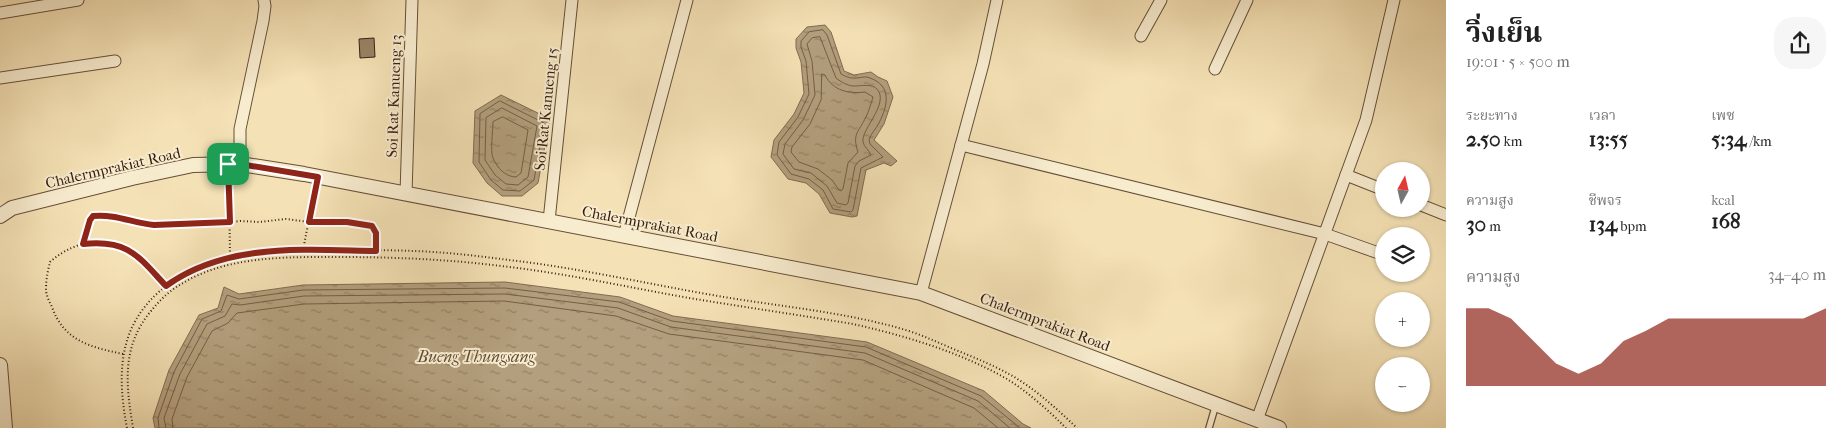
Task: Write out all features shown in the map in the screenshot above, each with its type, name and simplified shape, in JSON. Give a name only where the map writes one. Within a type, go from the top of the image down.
[{"type":"street","points":[[0,13],[78,0]]},
{"type":"street","points":[[234,164],[263,21],[264,0]]},
{"type":"street","name":"Soi Rat Kanueng 13","points":[[406,194],[412,0]]},
{"type":"street","name":"Soi Rat Kanueng 15","points":[[549,221],[572,0]]},
{"type":"street","points":[[624,236],[687,0]]},
{"type":"street","points":[[922,293],[983,64],[997,0]]},
{"type":"street","points":[[1141,36],[1161,0]]},
{"type":"street","points":[[1215,69],[1247,0]]},
{"type":"street","points":[[1257,420],[1366,120],[1394,0]]},
{"type":"street","points":[[0,78],[115,61]]},
{"type":"street","points":[[961,145],[1325,234],[1375,252]]},
{"type":"street","name":"Chalermprakiat Road","points":[[0,216],[12,208],[132,178],[193,166],[234,164],[318,177],[922,293],[1279,428]]},
{"type":"street","points":[[1346,175],[1375,186]]},
{"type":"street","points":[[1430,209],[1446,215]]},
{"type":"street","points":[[0,365],[5,428]]},
{"type":"lane","points":[[1209,428],[1216,404]]},
{"type":"path","points":[[230,257],[230,222],[234,164]]},
{"type":"path","points":[[303,250],[318,177]]},
{"type":"path","points":[[83,244],[93,216],[106,215],[154,225],[286,219],[309,222],[347,222],[372,226],[376,233],[376,251]]},
{"type":"path","points":[[123,354],[82,342],[67,333],[56,320],[46,291],[50,262],[63,251],[83,244],[102,242],[116,244],[141,259],[166,286]]},
{"type":"path","points":[[126,428],[120,374],[123,354],[131,330],[142,311],[154,296],[180,276],[208,263],[230,257],[303,250],[416,251],[511,260],[603,274],[711,295],[881,323],[912,332],[1009,373],[1036,392],[1077,428]]},
{"type":"path","points":[[132,428],[128,392],[128,359],[134,338],[145,318],[158,303],[182,283],[201,274],[243,262],[297,257],[425,259],[500,266],[579,277],[853,324],[916,340],[988,369],[1020,388],[1066,428]]},
{"type":"water","points":[[825,25],[831,32],[844,71],[854,75],[871,72],[887,81],[893,97],[884,124],[874,140],[897,161],[891,166],[884,163],[866,170],[857,216],[852,217],[830,213],[819,194],[806,183],[788,179],[771,157],[774,140],[794,114],[804,93],[801,62],[796,48],[796,39],[807,27]]},
{"type":"water","points":[[501,95],[550,119],[538,183],[522,196],[502,196],[487,183],[473,163],[475,111]]},
{"type":"water","name":"Bueng Thungsang","points":[[505,282],[620,297],[673,316],[867,342],[984,391],[1023,424],[1031,428],[155,428],[153,418],[169,370],[199,315],[218,308],[224,287],[239,294],[303,285]]},
{"type":"building","points":[[374,38],[375,57],[360,58],[359,39]]},
{"type":"route","points":[[228,164],[240,164],[318,177],[309,222],[347,222],[372,226],[376,233],[376,251],[288,250],[234,256],[208,263],[180,276],[166,286],[141,259],[130,251],[116,244],[102,242],[83,244],[93,216],[106,215],[154,225],[230,222],[228,164]]}]
